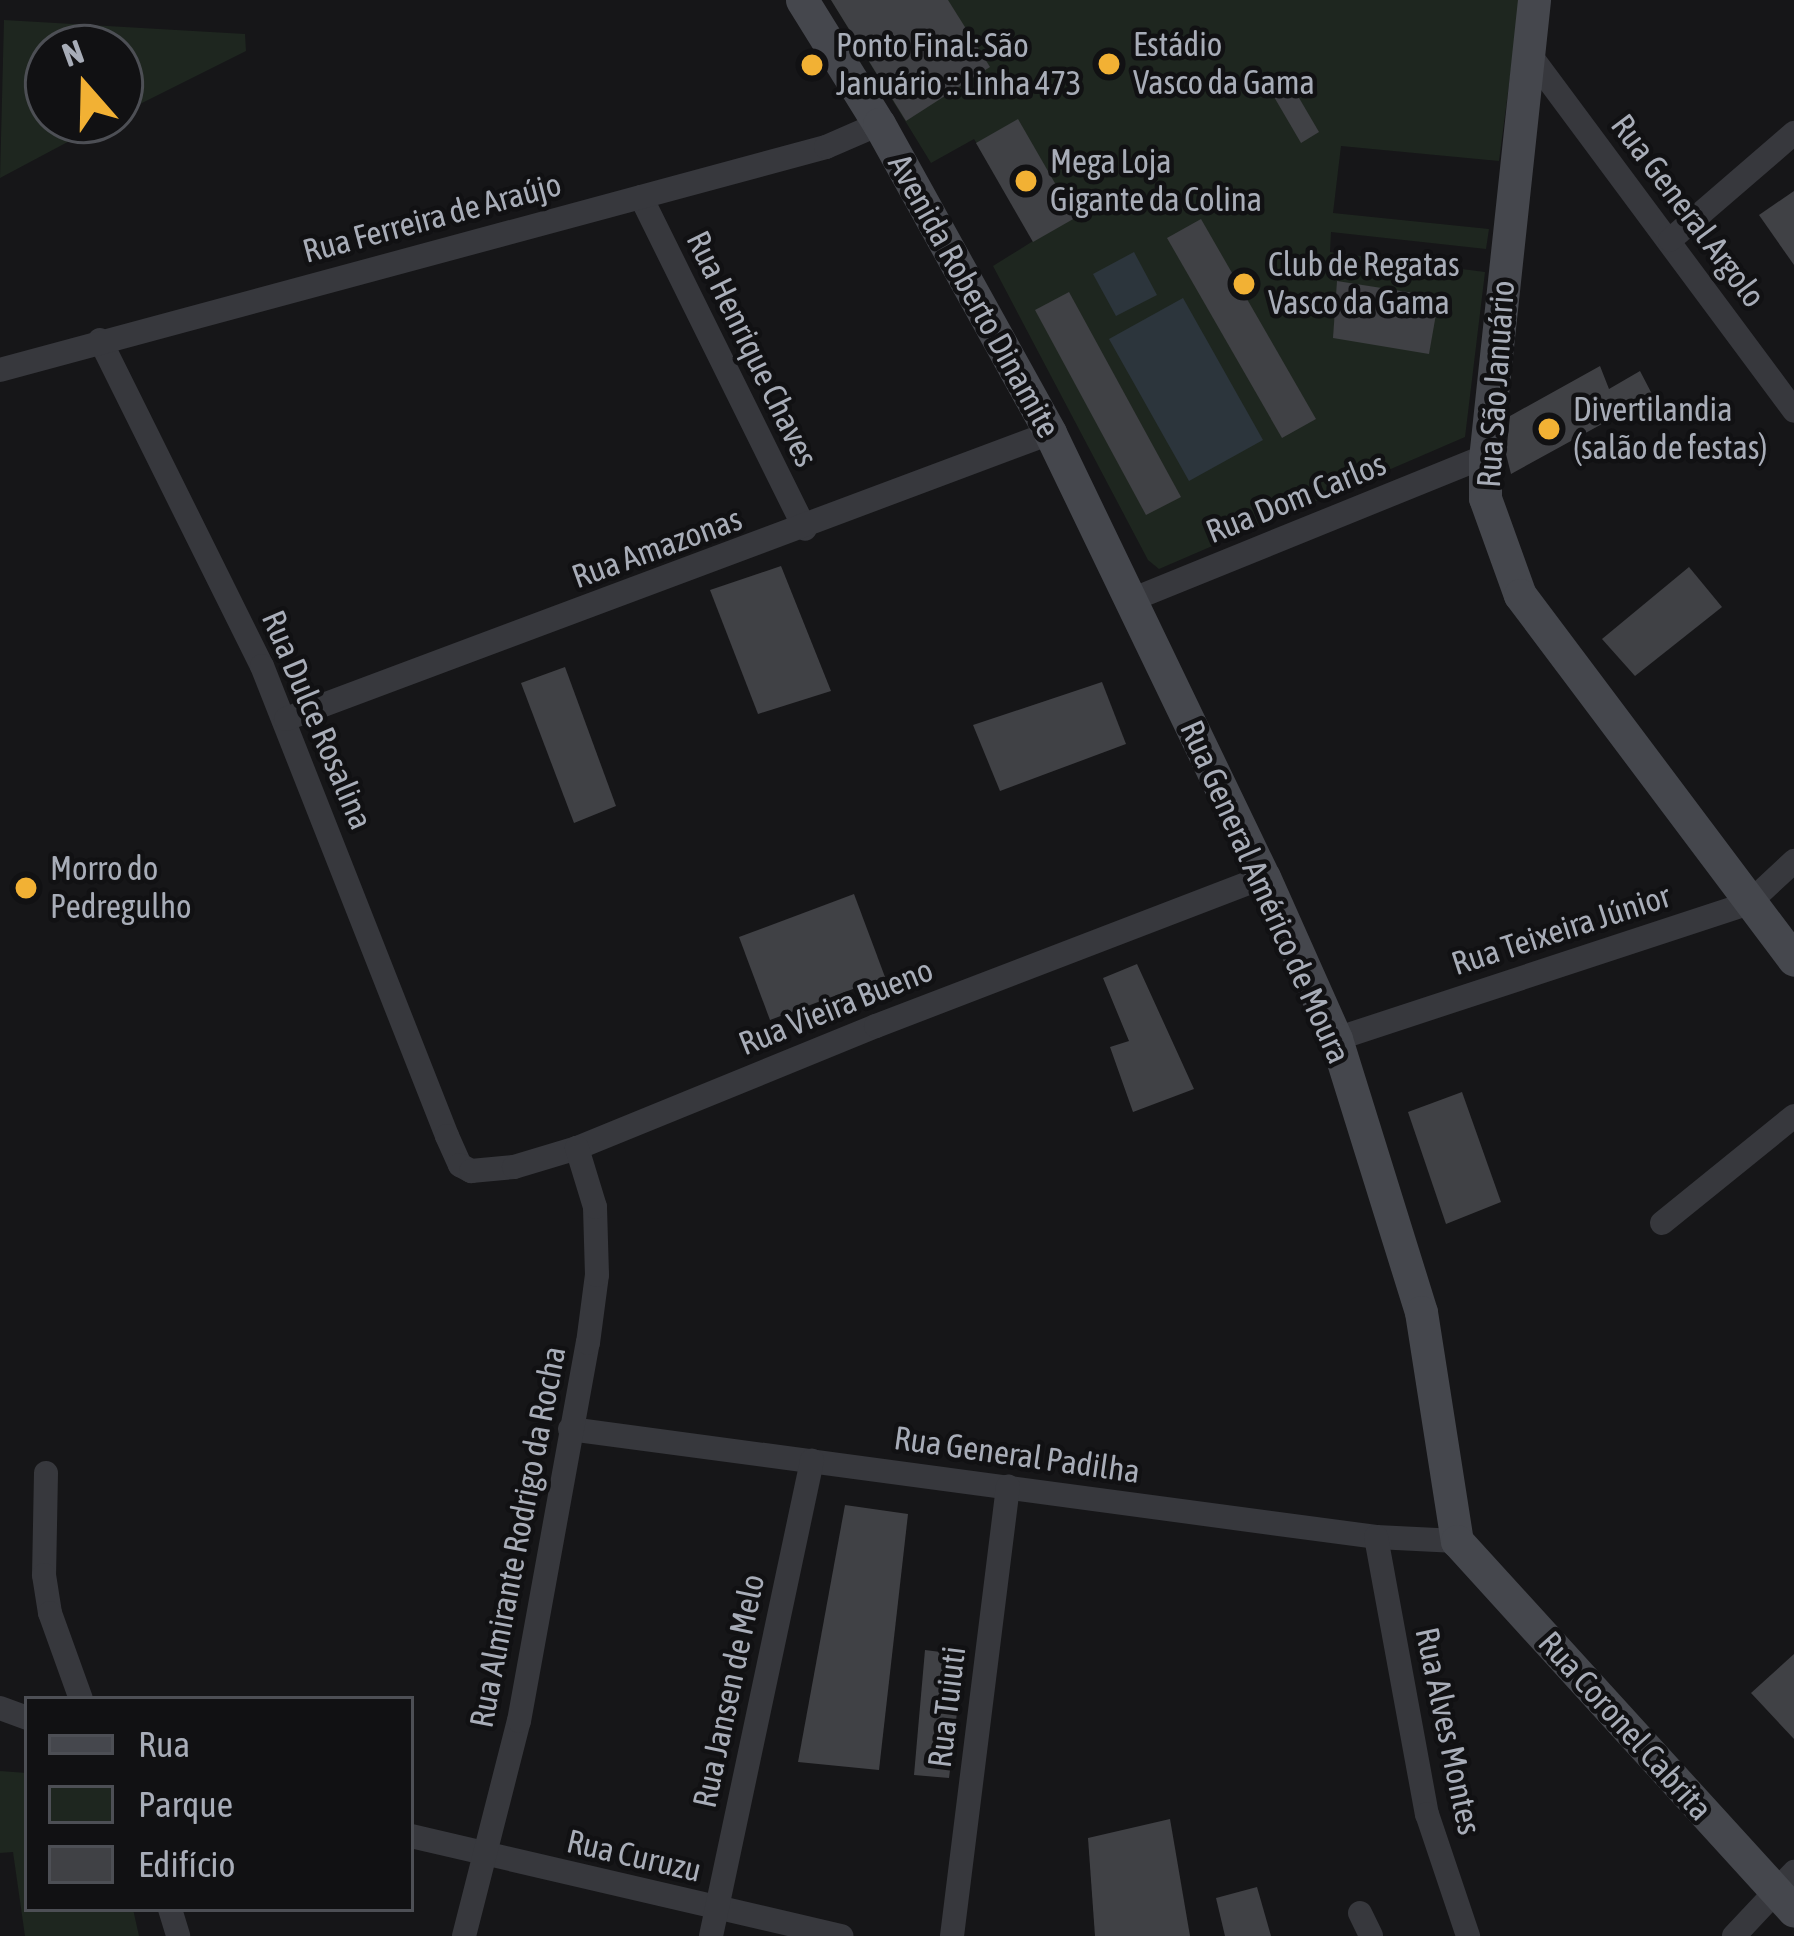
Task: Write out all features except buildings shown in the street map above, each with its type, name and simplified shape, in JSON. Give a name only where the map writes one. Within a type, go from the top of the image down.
[{"type":"street","name":"Avenida Roberto Dinamite","points":[[802,0],[880,124],[1050,434],[1131,600]]},
{"type":"street","name":"Rua São Januário","points":[[1534,0],[1485,455],[1485,498],[1520,595],[1794,960]]},
{"type":"street","name":"Rua General Argolo","points":[[1527,51],[1794,411]]},
{"type":"street","name":"Rua Ferreira de Araújo","points":[[0,370],[826,147],[880,124]]},
{"type":"street","points":[[1670,240],[1794,134]]},
{"type":"street","name":"Rua Henrique Chaves","points":[[641,197],[805,530]]},
{"type":"street","name":"Rua Dulce Rosalina","points":[[100,340],[286,719],[447,1136]]},
{"type":"street","name":"Rua Amazonas","points":[[286,719],[805,530],[1050,434]]},
{"type":"street","name":"Rua Dom Carlos","points":[[1131,600],[1485,455]]},
{"type":"street","name":"Rua General Américo de Moura","points":[[1131,600],[1336,1040],[1421,1312],[1457,1541]]},
{"type":"street","name":"Rua Teixeira Júnior","points":[[1336,1040],[1749,903],[1794,861]]},
{"type":"street","name":"Rua Vieira Bueno","points":[[447,1136],[460,1166],[471,1171],[514,1167],[577,1148],[876,1026],[1264,878]]},
{"type":"street","points":[[1662,1223],[1794,1116]]},
{"type":"street","name":"Rua Almirante Rodrigo da Rocha","points":[[464,1936],[519,1721],[597,1275],[595,1208],[577,1148]]},
{"type":"street","name":"Rua General Padilha","points":[[569,1429],[1376,1537],[1457,1541]]},
{"type":"street","name":"Rua Jansen de Melo","points":[[711,1936],[812,1461]]},
{"type":"street","points":[[46,1473],[44,1575],[50,1613],[80,1696]]},
{"type":"street","name":"Rua Tuiuti","points":[[952,1936],[1008,1486]]},
{"type":"street","name":"Rua Alves Montes","points":[[1376,1537],[1427,1814],[1468,1936]]},
{"type":"street","name":"Rua Coronel Cabrita","points":[[1457,1541],[1787,1891]]},
{"type":"street","name":"Rua Curuzu","points":[[414,1837],[842,1936]]},
{"type":"street","points":[[1734,1936],[1787,1891]]},
{"type":"green space","name":"Club de Regatas Vasco da Gama","points":[[831,0],[1520,0],[1499,161],[1341,146],[1333,213],[1489,229],[1486,249],[1331,232],[1330,252],[1485,272],[1465,437],[1159,569],[1148,560],[993,266],[1033,241],[974,139],[931,163]]},
{"type":"green space","points":[[4,20],[73,24],[24,24],[24,144],[64,144],[0,178]]},
{"type":"green space","points":[[144,28],[245,34],[246,51],[144,102]]},
{"type":"green space","points":[[0,1771],[24,1773],[24,1912],[134,1912],[139,1936],[25,1936],[13,1852],[0,1853]]},
{"type":"shaded area","points":[[1134,252],[1157,295],[1116,316],[1093,274]]},
{"type":"shaded area","points":[[1183,298],[1263,440],[1189,481],[1109,339]]},
{"type":"place","name":"Estádio Vasco da Gama","points":[[1109,64]]},
{"type":"place","name":"Ponto Final: São Januário :: Linha 473","points":[[812,65]]},
{"type":"place","name":"Mega Loja Gigante da Colina","points":[[1026,181]]},
{"type":"place","name":"Club de Regatas Vasco da Gama","points":[[1244,284]]},
{"type":"place","name":"Divertilandia (salão de festas)","points":[[1549,429]]},
{"type":"place","name":"Morro do Pedregulho","points":[[26,888]]}]
